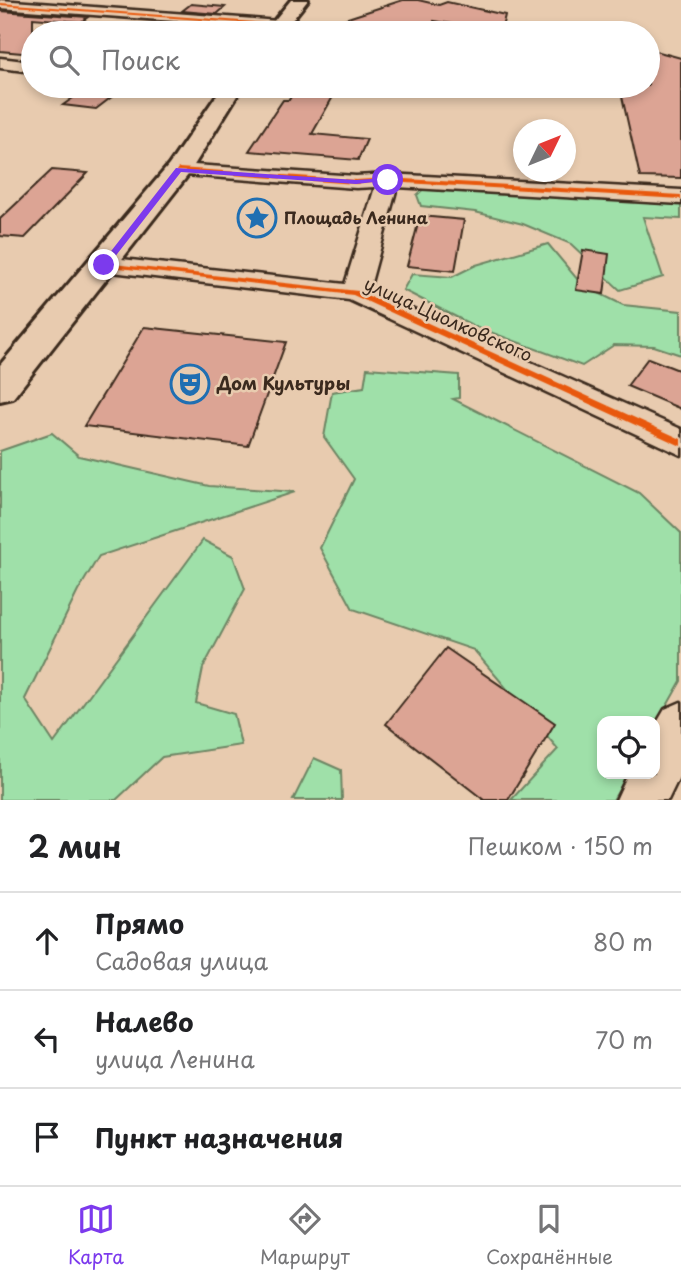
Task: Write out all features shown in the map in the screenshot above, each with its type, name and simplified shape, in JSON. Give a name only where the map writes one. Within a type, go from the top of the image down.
[{"type":"main road","points":[[283,21],[300,0]]},
{"type":"main road","points":[[1,388],[179,170],[225,98]]},
{"type":"street","points":[[0,4],[188,21]]},
{"type":"street","points":[[0,63],[21,66]]},
{"type":"street","points":[[179,170],[356,182],[388,180],[681,198]]},
{"type":"street","points":[[355,293],[388,180]]},
{"type":"street","name":"улица Циолковского","points":[[104,265],[355,293],[681,443]]},
{"type":"street","points":[[641,800],[681,725]]},
{"type":"green space","points":[[429,184],[681,199],[681,219],[643,217],[663,277],[620,290],[571,244],[523,224],[475,212],[421,206],[417,195]]},
{"type":"green space","points":[[548,244],[582,285],[623,305],[681,311],[681,355],[654,346],[614,345],[582,366],[474,326],[403,290],[412,274],[452,277],[476,265]]},
{"type":"green space","points":[[367,368],[459,375],[459,398],[453,399],[639,493],[681,533],[681,681],[660,718],[660,716],[597,716],[597,779],[625,779],[613,800],[511,800],[558,749],[474,650],[353,609],[320,548],[354,479],[324,437],[332,392],[364,387]]},
{"type":"green space","points":[[52,433],[79,456],[209,486],[295,492],[99,556],[78,591],[25,699],[54,743],[203,540],[233,556],[245,589],[203,668],[196,703],[234,714],[241,745],[162,757],[116,800],[0,800],[0,451]]},
{"type":"green space","points":[[314,758],[341,770],[342,800],[293,800]]},
{"type":"building","points":[[403,0],[439,5],[447,2],[505,15],[504,21],[339,21]]},
{"type":"building","points":[[191,4],[225,7],[217,14],[182,11]]},
{"type":"building","points":[[0,11],[88,17],[82,21],[33,18],[33,21],[21,21],[21,53],[0,51]]},
{"type":"building","points":[[660,52],[681,58],[681,178],[640,177],[622,98],[660,98]]},
{"type":"building","points":[[73,98],[110,98],[96,109],[63,105]]},
{"type":"building","points":[[332,98],[312,134],[367,139],[358,160],[249,151],[283,100]]},
{"type":"building","points":[[52,170],[88,173],[25,238],[0,236],[0,219]]},
{"type":"building","points":[[420,216],[464,220],[455,271],[407,266]]},
{"type":"building","points":[[583,250],[609,254],[604,294],[576,290]]},
{"type":"building","name":"Дом Культуры","points":[[144,327],[286,342],[248,446],[84,426]]},
{"type":"building","points":[[648,358],[681,371],[681,409],[627,386]]},
{"type":"building","points":[[446,648],[555,723],[508,800],[484,800],[386,724]]},
{"type":"cycle path","points":[[0,4],[226,21]]},
{"type":"cycle path","points":[[179,170],[356,182],[388,180],[681,197]]},
{"type":"cycle path","points":[[104,265],[355,293],[681,443]]},
{"type":"place","name":"Площадь Ленина","points":[[257,218]]},
{"type":"place","name":"Дом Культуры","points":[[190,384]]},
{"type":"route","points":[[104,265],[179,170],[356,182],[388,180]]}]
